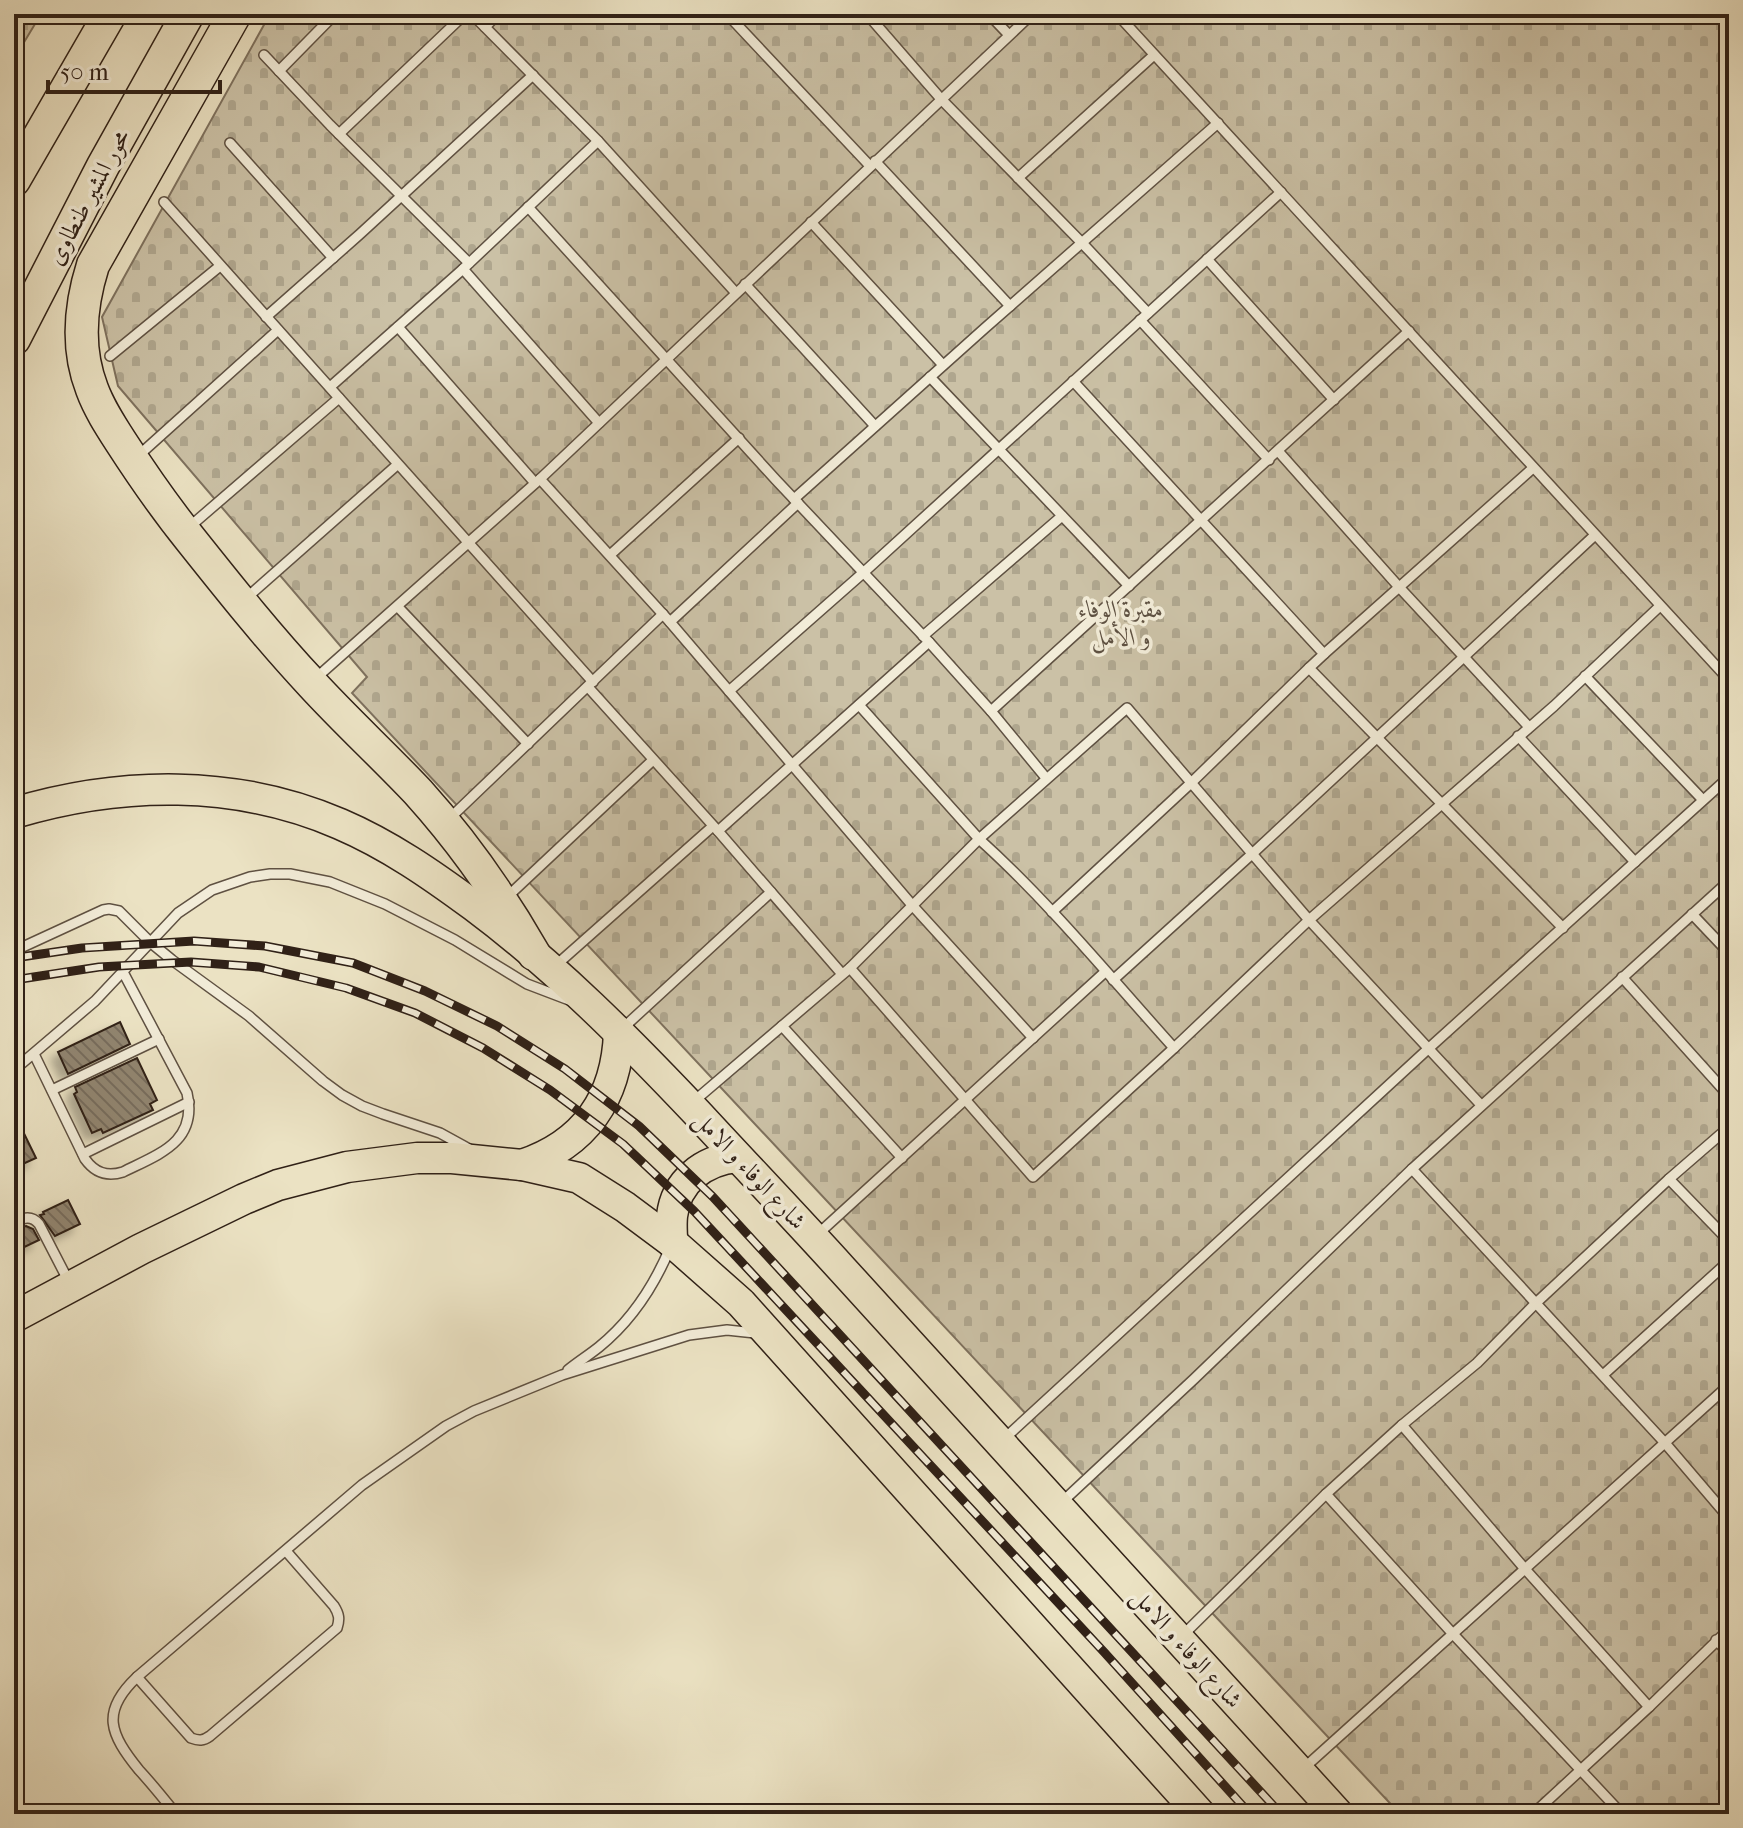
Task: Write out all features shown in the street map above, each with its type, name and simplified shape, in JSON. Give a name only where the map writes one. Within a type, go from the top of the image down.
[{"type":"highway","points":[[14,180],[110,14]]},
{"type":"highway","name":"محور المشير طنطاوى","points":[[14,339],[103,166],[188,14]]},
{"type":"highway","points":[[235,14],[93,265],[83,300],[81,336],[86,372],[99,405],[184,532],[310,683],[405,778],[445,824],[543,961]]},
{"type":"main road","name":"شارع الوفاء و الامل","points":[[14,813],[50,802],[139,790],[184,789],[265,800],[325,819],[374,840],[452,890],[543,961],[619,1032],[689,1105],[1001,1442],[1338,1814]]},
{"type":"main road","points":[[522,1165],[562,1146],[594,1116],[611,1084],[619,1032]]},
{"type":"main road","points":[[672,1242],[674,1208],[684,1185],[702,1167],[737,1157]]},
{"type":"main road","points":[[14,1317],[233,1204],[301,1178],[383,1161],[441,1158],[522,1165],[579,1178],[672,1242],[710,1274],[774,1337],[1200,1814]]},
{"type":"lane","points":[[279,71],[335,14]]},
{"type":"lane","points":[[339,134],[465,14]]},
{"type":"lane","points":[[472,14],[598,141],[736,293]]},
{"type":"lane","points":[[485,27],[498,14]]},
{"type":"lane","points":[[727,14],[1010,306]]},
{"type":"lane","points":[[867,14],[941,99],[1082,243],[1269,460]]},
{"type":"lane","points":[[989,14],[1009,35]]},
{"type":"lane","points":[[310,683],[538,481],[1032,14]]},
{"type":"lane","points":[[1117,14],[1729,680]]},
{"type":"lane","points":[[264,55],[466,266],[599,423]]},
{"type":"lane","points":[[1018,178],[1154,55]]},
{"type":"lane","points":[[266,317],[533,75]]},
{"type":"lane","points":[[445,824],[590,684],[667,618],[943,365],[1218,123]]},
{"type":"lane","points":[[330,387],[466,266],[598,141]]},
{"type":"lane","points":[[230,143],[333,258]]},
{"type":"lane","points":[[729,691],[1281,192]]},
{"type":"lane","points":[[164,202],[468,543],[653,760],[1033,1177],[1309,920],[1529,727],[1660,606]]},
{"type":"lane","points":[[528,207],[926,639],[1046,778]]},
{"type":"lane","points":[[811,222],[943,365]]},
{"type":"lane","points":[[1207,259],[1334,400]]},
{"type":"lane","points":[[110,356],[220,266]]},
{"type":"lane","points":[[745,284],[875,426]]},
{"type":"lane","points":[[398,327],[667,618],[912,905],[1033,1038]]},
{"type":"lane","points":[[133,460],[278,330]]},
{"type":"lane","points":[[991,711],[1409,331]]},
{"type":"lane","points":[[930,377],[1129,586]]},
{"type":"lane","points":[[1073,381],[1324,654]]},
{"type":"lane","points":[[184,532],[339,398]]},
{"type":"lane","points":[[610,555],[739,438]]},
{"type":"lane","points":[[1278,451],[1529,727]]},
{"type":"lane","points":[[241,602],[397,465]]},
{"type":"lane","points":[[1052,912],[1324,654],[1533,468]]},
{"type":"lane","points":[[543,961],[715,829],[792,765],[1062,516]]},
{"type":"lane","points":[[814,1238],[1033,1038],[1252,854],[1595,535]]},
{"type":"lane","points":[[398,607],[528,744]]},
{"type":"lane","points":[[1309,668],[1563,928]]},
{"type":"lane","points":[[1585,676],[1703,800]]},
{"type":"lane","points":[[859,705],[1174,1048]]},
{"type":"lane","points":[[689,1105],[846,971],[979,839],[1127,708],[1309,920],[1481,1105]]},
{"type":"lane","points":[[1518,736],[1635,862]]},
{"type":"lane","points":[[503,901],[653,760]]},
{"type":"lane","points":[[1001,1442],[1729,777]]},
{"type":"lane","points":[[14,1070],[75,1019],[178,913],[212,890],[250,877],[290,874],[349,889],[420,921],[527,984],[592,1006]]},
{"type":"lane","points":[[1059,1506],[1412,1169],[1729,881]]},
{"type":"lane","points":[[619,1032],[771,892]]},
{"type":"lane","points":[[14,951],[114,909],[150,942],[249,1016],[342,1095],[362,1106],[440,1133],[487,1160]]},
{"type":"lane","points":[[1692,914],[1729,953]]},
{"type":"lane","points":[[34,1054],[91,1166],[115,1175],[164,1152],[179,1139],[188,1122],[189,1102],[123,972]]},
{"type":"lane","points":[[1622,977],[1729,1096]]},
{"type":"lane","points":[[782,1026],[902,1158]]},
{"type":"lane","points":[[52,1090],[159,1039]]},
{"type":"lane","points":[[83,1154],[189,1102]]},
{"type":"lane","points":[[1179,1638],[1326,1494],[1477,1363],[1536,1303],[1729,1127]]},
{"type":"lane","points":[[1412,1169],[1665,1443],[1729,1518]]},
{"type":"lane","points":[[1669,1179],[1729,1241]]},
{"type":"lane","points":[[14,1222],[26,1217],[39,1224],[71,1285]]},
{"type":"lane","points":[[562,1375],[600,1346],[636,1309],[651,1288],[672,1242]]},
{"type":"lane","points":[[1603,1375],[1729,1261]]},
{"type":"lane","points":[[176,1814],[116,1737],[113,1720],[116,1703],[125,1688],[137,1677],[362,1485],[446,1426],[474,1411],[562,1375],[709,1331],[744,1331],[774,1337]]},
{"type":"lane","points":[[1300,1772],[1729,1385]]},
{"type":"lane","points":[[1402,1425],[1649,1707]]},
{"type":"lane","points":[[1326,1494],[1622,1814]]},
{"type":"lane","points":[[137,1677],[191,1738],[204,1740],[222,1726],[337,1628],[339,1620],[334,1606],[286,1551]]},
{"type":"lane","points":[[1533,1814],[1729,1629]]},
{"type":"lane","points":[[1716,1640],[1729,1653]]},
{"type":"lane","points":[[881,1814],[907,1814]]},
{"type":"green space","points":[[14,14],[41,14],[14,59]]},
{"type":"green space","name":"مقبرة الوفاء و الأمل","points":[[270,14],[1729,14],[1729,1814],[1400,1814],[352,693],[367,677],[118,386],[102,317]]},
{"type":"building","points":[[120,1022],[130,1044],[68,1074],[58,1052]]},
{"type":"building","points":[[137,1058],[157,1100],[150,1104],[153,1110],[103,1133],[101,1129],[92,1133],[74,1094],[77,1092],[75,1087]]},
{"type":"building","points":[[14,1113],[36,1158],[14,1168]]},
{"type":"building","points":[[68,1200],[80,1224],[55,1236],[40,1215]]},
{"type":"building","points":[[26,1226],[33,1229],[39,1240],[14,1252],[14,1229]]},
{"type":"railway","points":[[14,958],[82,948],[194,941],[265,946],[353,963],[425,991],[497,1026],[565,1069],[639,1126],[713,1197],[1281,1814]]},
{"type":"railway","points":[[14,980],[99,967],[191,962],[259,967],[346,988],[415,1013],[483,1048],[550,1090],[623,1144],[694,1211],[1104,1652],[1250,1814]]}]
